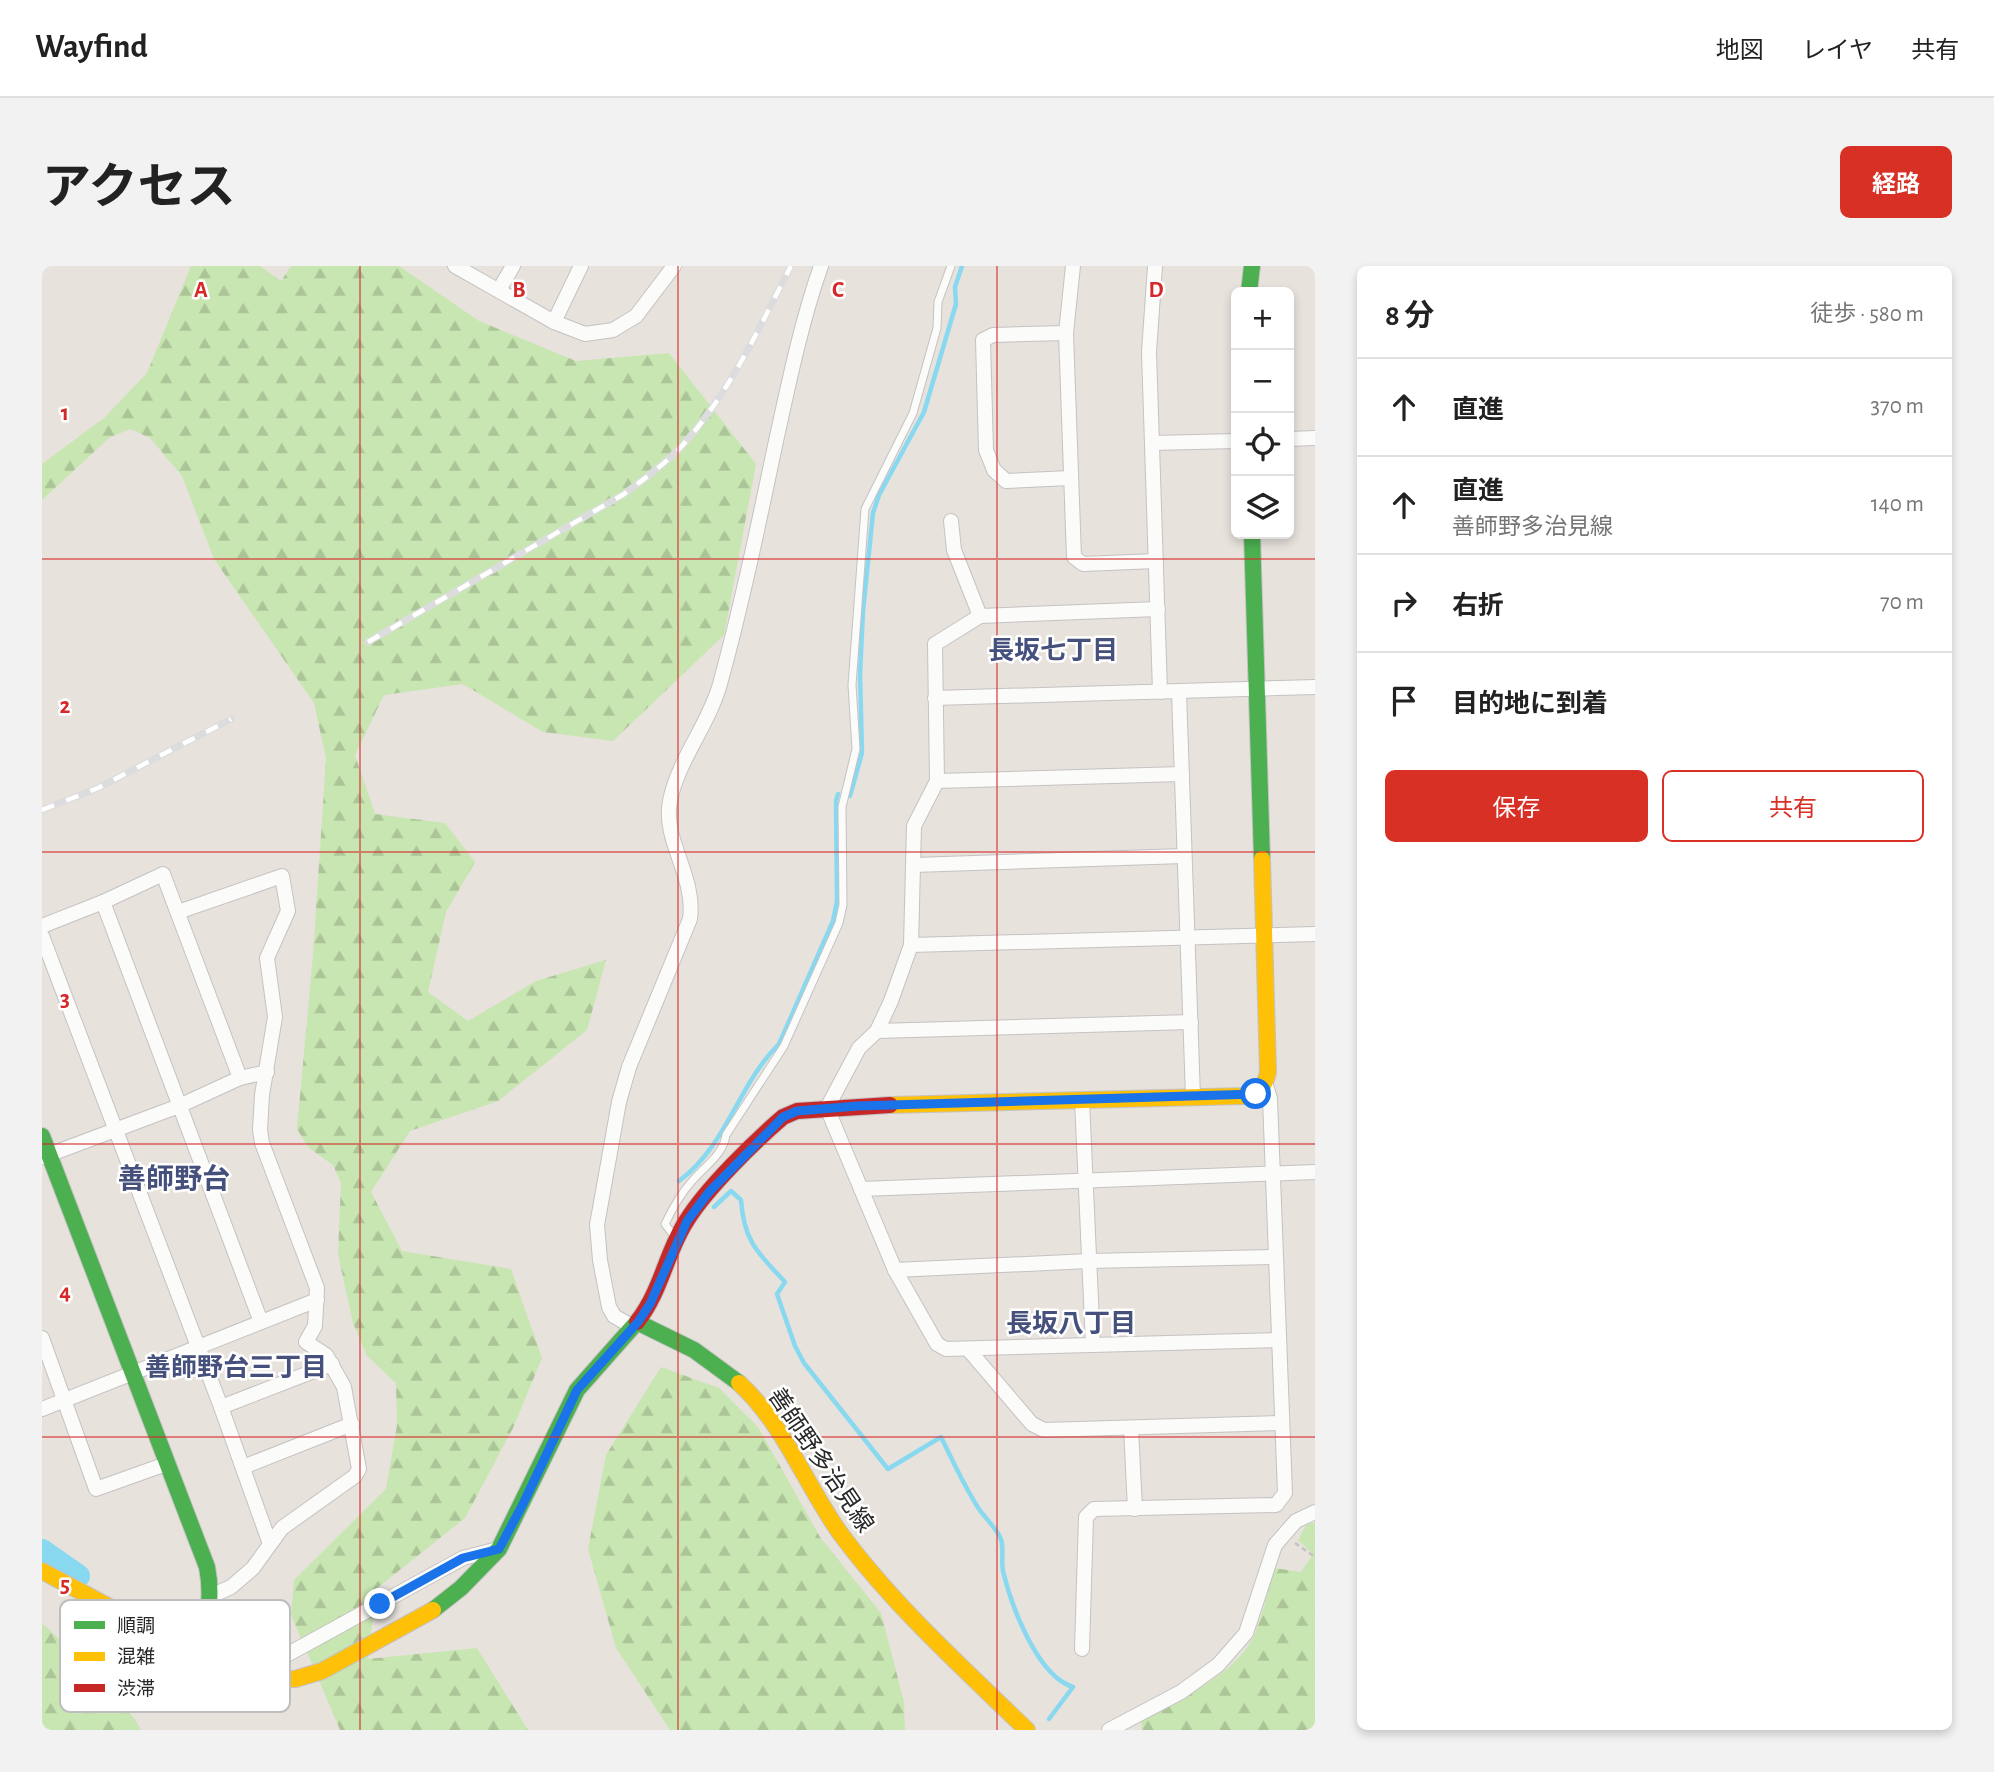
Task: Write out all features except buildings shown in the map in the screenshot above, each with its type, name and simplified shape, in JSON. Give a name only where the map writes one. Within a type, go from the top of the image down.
[{"type":"street","points":[[454,266],[554,321],[585,334],[613,330],[636,316],[674,266]]},
{"type":"street","points":[[499,290],[513,266]]},
{"type":"street","points":[[554,321],[580,266]]},
{"type":"street","points":[[635,1325],[614,1315],[609,1307],[597,1225],[619,1102],[629,1067],[690,919],[692,908],[688,882],[670,830],[670,801],[719,686],[755,539],[805,312],[821,266]]},
{"type":"street","points":[[1073,266],[1066,333],[1074,557],[1083,564],[1156,561]]},
{"type":"street","points":[[1156,266],[1149,352],[1160,692]]},
{"type":"street","points":[[1250,287],[1252,266]]},
{"type":"street","points":[[1066,333],[993,335],[983,340],[986,450],[994,470],[1006,481],[1070,478]]},
{"type":"street","points":[[1294,439],[1315,438]]},
{"type":"street","points":[[1153,443],[1231,441]]},
{"type":"street","points":[[951,521],[954,550],[980,616]]},
{"type":"street","points":[[1082,1649],[1086,1517],[1094,1509],[1276,1505],[1285,1493],[1270,1099],[1266,1085],[1268,1072],[1252,539]]},
{"type":"street","points":[[827,1108],[859,1048],[877,1031],[891,1001],[911,944],[914,826],[937,781],[935,644],[980,616],[1158,610]]},
{"type":"street","points":[[935,698],[1315,687]]},
{"type":"street","points":[[1179,692],[1193,1097]]},
{"type":"street","points":[[937,781],[1182,774]]},
{"type":"street","points":[[914,865],[1184,856]]},
{"type":"street","points":[[42,926],[163,874],[240,1078]]},
{"type":"street","points":[[178,912],[282,876],[288,911],[267,958],[275,1017],[260,1130],[262,1143],[317,1288],[315,1326],[306,1342],[326,1355],[344,1387],[359,1469],[355,1476],[282,1528],[253,1568],[232,1587],[211,1596]]},
{"type":"street","points":[[103,902],[261,1322]]},
{"type":"street","points":[[911,944],[1315,934]]},
{"type":"street","points":[[42,936],[199,1347],[270,1544]]},
{"type":"street","points":[[877,1031],[1191,1022]]},
{"type":"street","points":[[46,1156],[179,1106],[240,1078],[267,1072]]},
{"type":"street","points":[[290,1679],[316,1673],[351,1657],[430,1613],[461,1588],[499,1549],[577,1390],[635,1325],[650,1304],[677,1239],[703,1199],[783,1117],[797,1111],[827,1108],[1256,1094],[1266,1085]]},
{"type":"street","points":[[1082,1100],[1093,1345]]},
{"type":"street","points":[[827,1108],[895,1270],[937,1344],[946,1349],[1279,1340]]},
{"type":"street","points":[[42,1136],[46,1156],[134,1373],[206,1567],[211,1600]]},
{"type":"street","points":[[861,1189],[1315,1172]]},
{"type":"street","points":[[895,1270],[1089,1261],[1276,1257]]},
{"type":"street","points":[[42,1409],[317,1300]]},
{"type":"street","name":"善師野多治見線","points":[[635,1325],[708,1359],[747,1390],[771,1422],[839,1532],[893,1598],[1026,1730]]},
{"type":"street","points":[[42,1338],[96,1489],[166,1464]]},
{"type":"street","points":[[968,1349],[1032,1424],[1044,1430],[1281,1423]]},
{"type":"street","points":[[221,1407],[332,1364]]},
{"type":"street","points":[[243,1467],[352,1424]]},
{"type":"street","points":[[1130,1429],[1135,1509]]},
{"type":"street","points":[[1282,1500],[1296,1521]]},
{"type":"street","points":[[1110,1730],[1181,1692],[1218,1665],[1246,1633],[1275,1545],[1296,1521],[1315,1512]]},
{"type":"street","points":[[290,1653],[463,1558],[499,1549]]},
{"type":"street","points":[[42,1571],[96,1600]]},
{"type":"lane","points":[[677,1239],[665,1224],[675,1203],[692,1180],[724,1147],[726,1135],[784,1046],[839,923],[843,905],[842,807],[856,749],[852,685],[865,509],[913,413],[937,328],[938,302],[951,266]]},
{"type":"path","points":[[1285,1534],[1315,1557]]},
{"type":"green space","points":[[191,266],[260,266],[281,281],[291,266],[399,266],[479,321],[576,361],[669,353],[756,464],[724,635],[613,741],[543,732],[463,684],[384,695],[355,755],[375,814],[445,823],[475,862],[446,912],[428,992],[468,1021],[536,981],[606,960],[587,1030],[498,1101],[410,1131],[371,1192],[402,1251],[511,1269],[542,1358],[513,1428],[465,1518],[376,1589],[368,1659],[477,1648],[528,1730],[340,1730],[291,1615],[294,1580],[386,1489],[397,1425],[396,1383],[367,1356],[353,1323],[338,1254],[341,1183],[333,1165],[309,1148],[297,1129],[313,955],[326,758],[314,703],[214,559],[182,476],[150,438],[130,429],[109,438],[42,500],[42,464],[104,418],[147,373]]},
{"type":"green space","points":[[661,1367],[719,1388],[758,1427],[820,1537],[881,1613],[904,1702],[905,1730],[670,1730],[616,1648],[588,1549],[606,1455]]},
{"type":"green space","points":[[1315,1522],[1315,1730],[1142,1730],[1141,1718],[1205,1685],[1246,1649],[1263,1611],[1274,1568],[1301,1572],[1313,1554],[1298,1540],[1306,1525]]},
{"type":"green space","points":[[42,1623],[60,1640],[60,1712],[129,1712],[141,1730],[42,1730]]},
{"type":"waterway","points":[[850,796],[862,753],[860,674],[873,513],[879,495],[924,412],[956,304],[955,287],[962,266]]},
{"type":"waterway","points":[[679,1181],[709,1150],[753,1077],[779,1044],[833,921],[837,901],[838,794]]},
{"type":"waterway","points":[[714,1207],[731,1191],[741,1200],[749,1237],[767,1263],[785,1282],[777,1294],[795,1346],[804,1363],[888,1469],[941,1437],[974,1500],[1001,1539],[1002,1567],[1019,1620],[1028,1638],[1048,1669],[1073,1687],[1049,1719]]},
{"type":"waterway","points":[[42,1551],[78,1576]]},
{"type":"railway","points":[[368,642],[624,494],[669,459],[699,426],[729,383],[791,266]]},
{"type":"railway","points":[[42,810],[98,788],[231,719]]},
{"type":"traffic: fast","points":[[1250,287],[1252,266]]},
{"type":"traffic: fast","points":[[1252,539],[1262,859]]},
{"type":"traffic: fast","points":[[42,1136],[207,1567],[209,1600]]},
{"type":"traffic: fast","points":[[433,1610],[461,1588],[499,1549],[577,1390],[637,1322],[694,1350],[739,1383]]},
{"type":"traffic: slow","points":[[890,1105],[1253,1094],[1263,1086],[1268,1072],[1262,859]]},
{"type":"traffic: slow","points":[[739,1383],[769,1417],[827,1514],[861,1560],[929,1635],[1027,1730]]},
{"type":"traffic: slow","points":[[42,1571],[97,1600]]},
{"type":"traffic: slow","points":[[290,1679],[322,1671],[433,1610]]},
{"type":"traffic: jam","points":[[637,1322],[652,1297],[680,1232],[696,1207],[732,1166],[783,1117],[797,1111],[890,1105]]},
{"type":"district","name":"長坂七丁目","points":[[1053,650]]},
{"type":"district","name":"善師野台","points":[[174,1178]]},
{"type":"district","name":"長坂八丁目","points":[[1071,1323]]},
{"type":"district","name":"善師野台三丁目","points":[[236,1367]]},
{"type":"route","points":[[380,1604],[463,1558],[499,1549],[577,1390],[638,1322],[650,1304],[687,1221],[709,1192],[783,1117],[797,1111],[857,1106],[1256,1094]]}]
